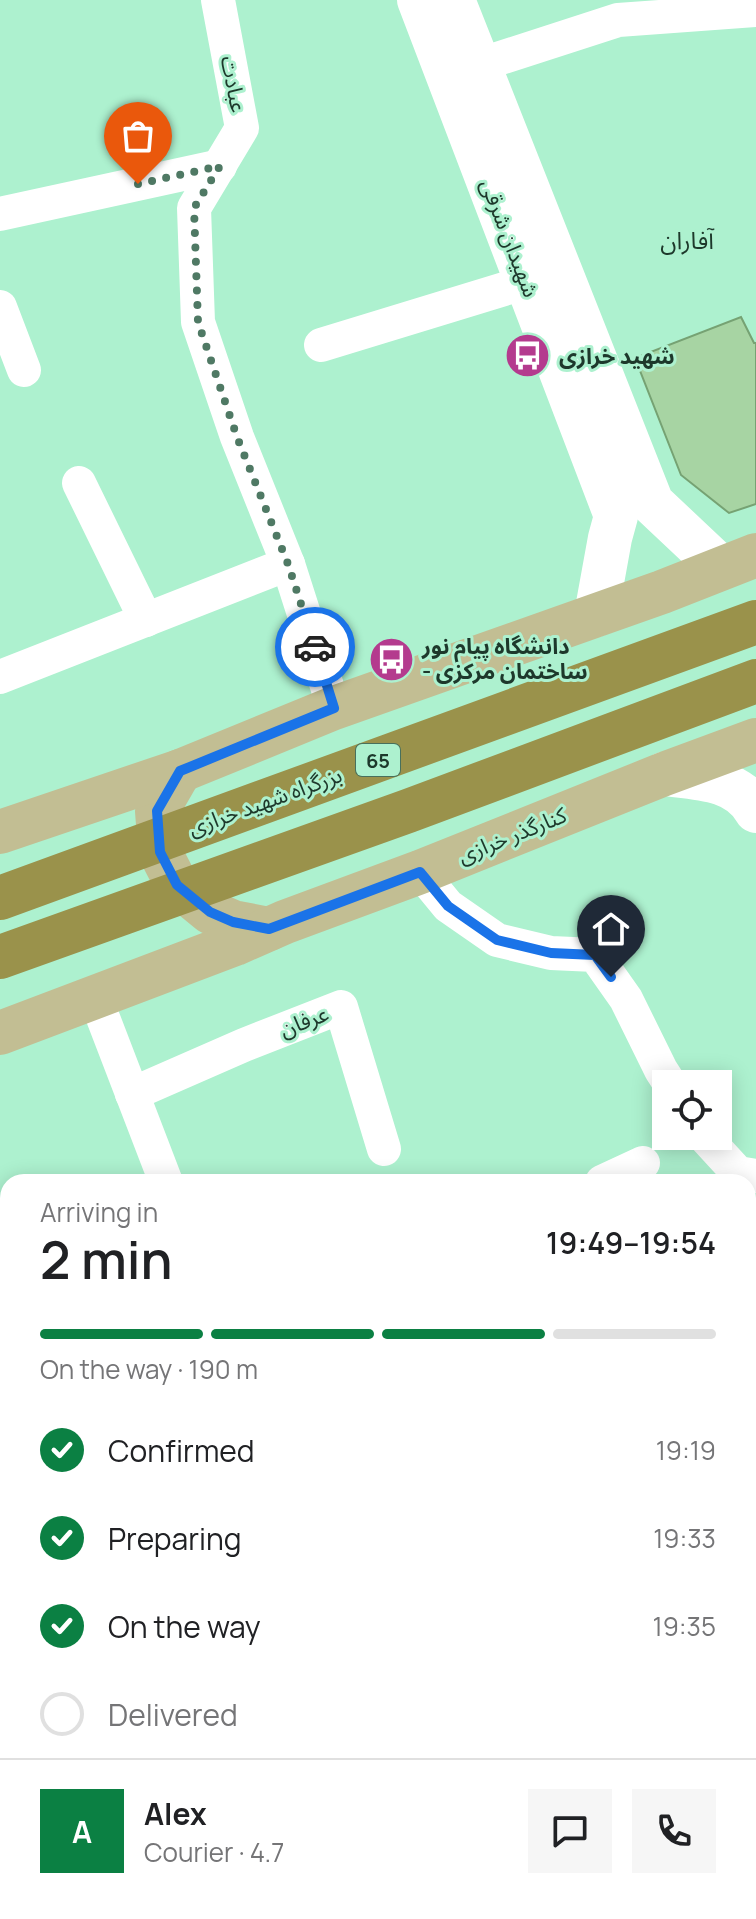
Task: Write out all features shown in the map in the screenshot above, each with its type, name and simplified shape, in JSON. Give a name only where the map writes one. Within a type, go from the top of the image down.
[{"type":"highway","points":[[567,690],[628,651],[756,594]]},
{"type":"highway","name":"بزرگراه شهید خرازی","points":[[0,898],[756,622]]},
{"type":"highway","points":[[0,957],[408,811],[756,681]]},
{"type":"highway","points":[[408,811],[756,700]]},
{"type":"main road","name":"شهیدان شرقی","points":[[419,0],[527,282],[634,509],[738,562]]},
{"type":"main road","name":"شهیدان شرقی","points":[[453,0],[479,65],[634,509]]},
{"type":"main road","points":[[596,615],[610,538],[634,509]]},
{"type":"main road","points":[[0,832],[180,771],[334,708],[738,562]]},
{"type":"main road","name":"کنارگذر خرازی","points":[[0,1033],[756,740]]},
{"type":"main road","points":[[180,771],[157,811],[160,852],[177,885],[210,912],[233,922],[269,929]]},
{"type":"main road","points":[[664,774],[720,781],[754,795]]},
{"type":"street","name":"عبادت","points":[[218,0],[242,128],[194,208],[198,322],[237,437],[288,564],[334,708]]},
{"type":"street","points":[[479,65],[616,10],[756,10]]},
{"type":"street","points":[[0,214],[220,166]]},
{"type":"street","points":[[321,345],[527,282]]},
{"type":"street","points":[[0,307],[24,370]]},
{"type":"street","points":[[79,483],[146,620]]},
{"type":"street","points":[[0,677],[288,564]]},
{"type":"street","points":[[420,872],[448,906],[497,940],[551,953],[595,955],[626,999],[661,1070]]},
{"type":"street","points":[[95,997],[163,1174]]},
{"type":"street","name":"عرفان","points":[[132,1094],[341,1007],[384,1149]]},
{"type":"street","points":[[717,1150],[738,1173],[744,1174]]},
{"type":"street","points":[[619,1174],[643,1163]]},
{"type":"building","points":[[741,317],[756,343],[756,504],[729,513],[681,475],[635,358]]},
{"type":"way so far","points":[[138,184],[220,166],[194,208],[198,322],[237,437],[288,564],[315,647]]},
{"type":"place","name":"شهید خرازی","points":[[528,356]]},
{"type":"place","name":"دانشگاه پیام نور - ساختمان مرکزی","points":[[391,659]]},
{"type":"district","name":"آفاران","points":[[687,239]]},
{"type":"route","points":[[315,647],[334,708],[180,771],[157,811],[160,852],[177,885],[210,912],[233,922],[269,929],[420,872],[448,906],[497,940],[551,953],[595,955],[611,977]]}]
